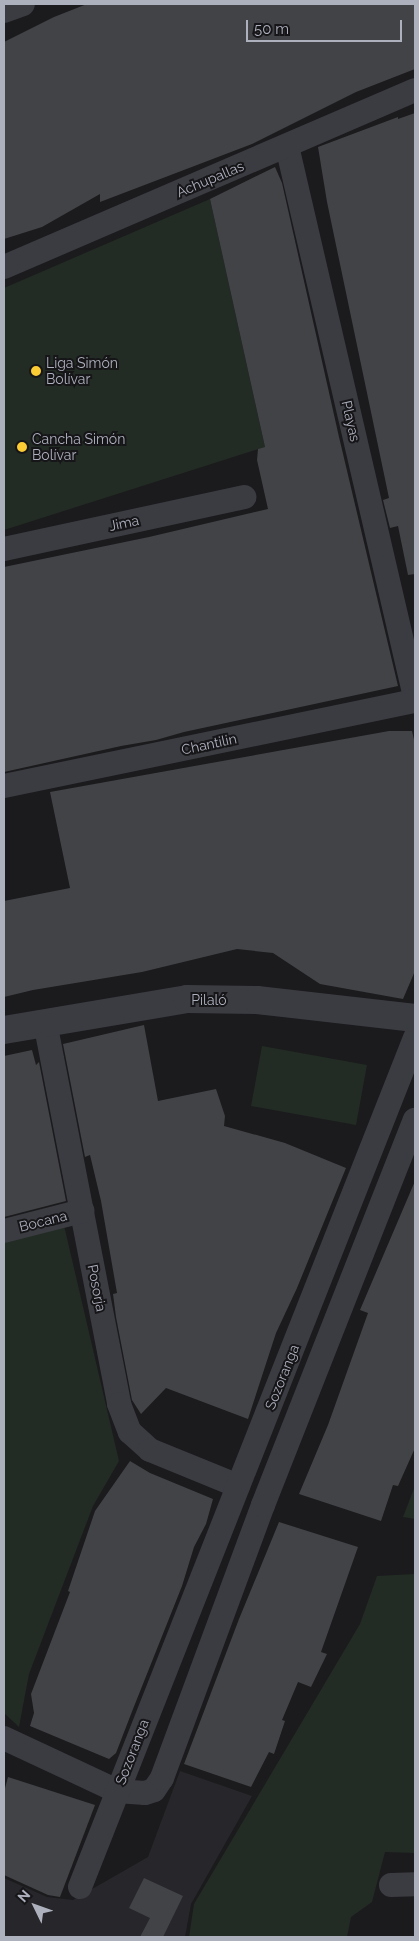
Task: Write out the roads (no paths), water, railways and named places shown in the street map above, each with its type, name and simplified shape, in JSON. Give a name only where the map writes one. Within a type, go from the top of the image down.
[{"type":"street","points":[[4,11],[23,4]]},
{"type":"street","name":"Achupallas","points":[[4,268],[415,90]]},
{"type":"street","name":"Playas","points":[[287,146],[415,697]]},
{"type":"street","name":"Jima","points":[[4,549],[244,497]]},
{"type":"street","name":"Chantilin","points":[[4,786],[415,701]]},
{"type":"street","name":"Pilaló","points":[[4,1030],[187,999],[257,1000],[415,1018]]},
{"type":"street","name":"Posorja","points":[[45,1022],[119,1404],[130,1432],[150,1450],[238,1486]]},
{"type":"street","name":"Sozoranga","points":[[415,1038],[347,1216],[117,1791],[145,1793],[154,1790],[162,1778],[263,1505],[415,1120]]},
{"type":"street","name":"Bocana","points":[[4,1231],[82,1211]]},
{"type":"street","points":[[347,1216],[372,1228]]},
{"type":"street","points":[[4,1738],[117,1791],[80,1888]]},
{"type":"street","points":[[391,1885],[415,1884]]},
{"type":"place","name":"Liga Simón Bolívar","points":[[36,371]]},
{"type":"place","name":"Cancha Simón Bolívar","points":[[22,447]]}]
